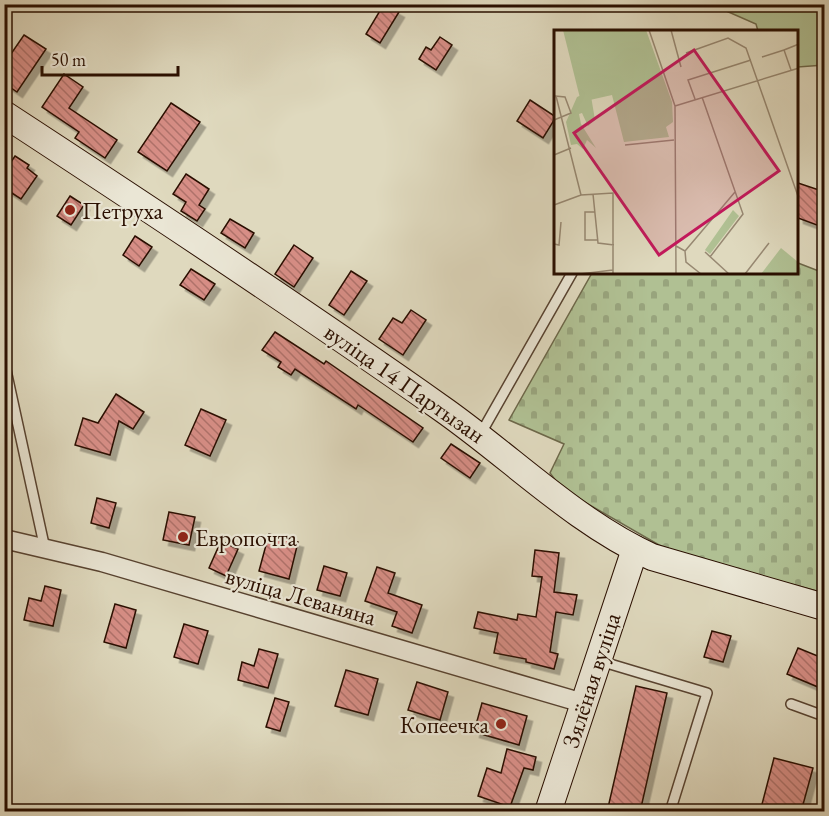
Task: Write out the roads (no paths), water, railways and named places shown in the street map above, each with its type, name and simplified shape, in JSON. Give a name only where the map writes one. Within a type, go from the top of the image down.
[{"type":"main road","name":"вуліца 14 Партызан","points":[[4,114],[298,307],[480,435],[583,516],[634,549],[652,557],[825,607]]},
{"type":"main road","name":"Зялёная вуліца","points":[[548,812],[634,549]]},
{"type":"street","name":"вуліца Леваняна","points":[[4,539],[102,562],[583,703]]},
{"type":"lane","points":[[480,435],[571,274]]},
{"type":"lane","points":[[4,361],[46,550]]},
{"type":"lane","points":[[598,661],[707,693],[670,812]]},
{"type":"lane","points":[[791,704],[825,716]]},
{"type":"place","name":"Петруха","points":[[70,210]]},
{"type":"place","name":"Европочта","points":[[183,537]]},
{"type":"place","name":"Копеечка","points":[[501,724]]}]
